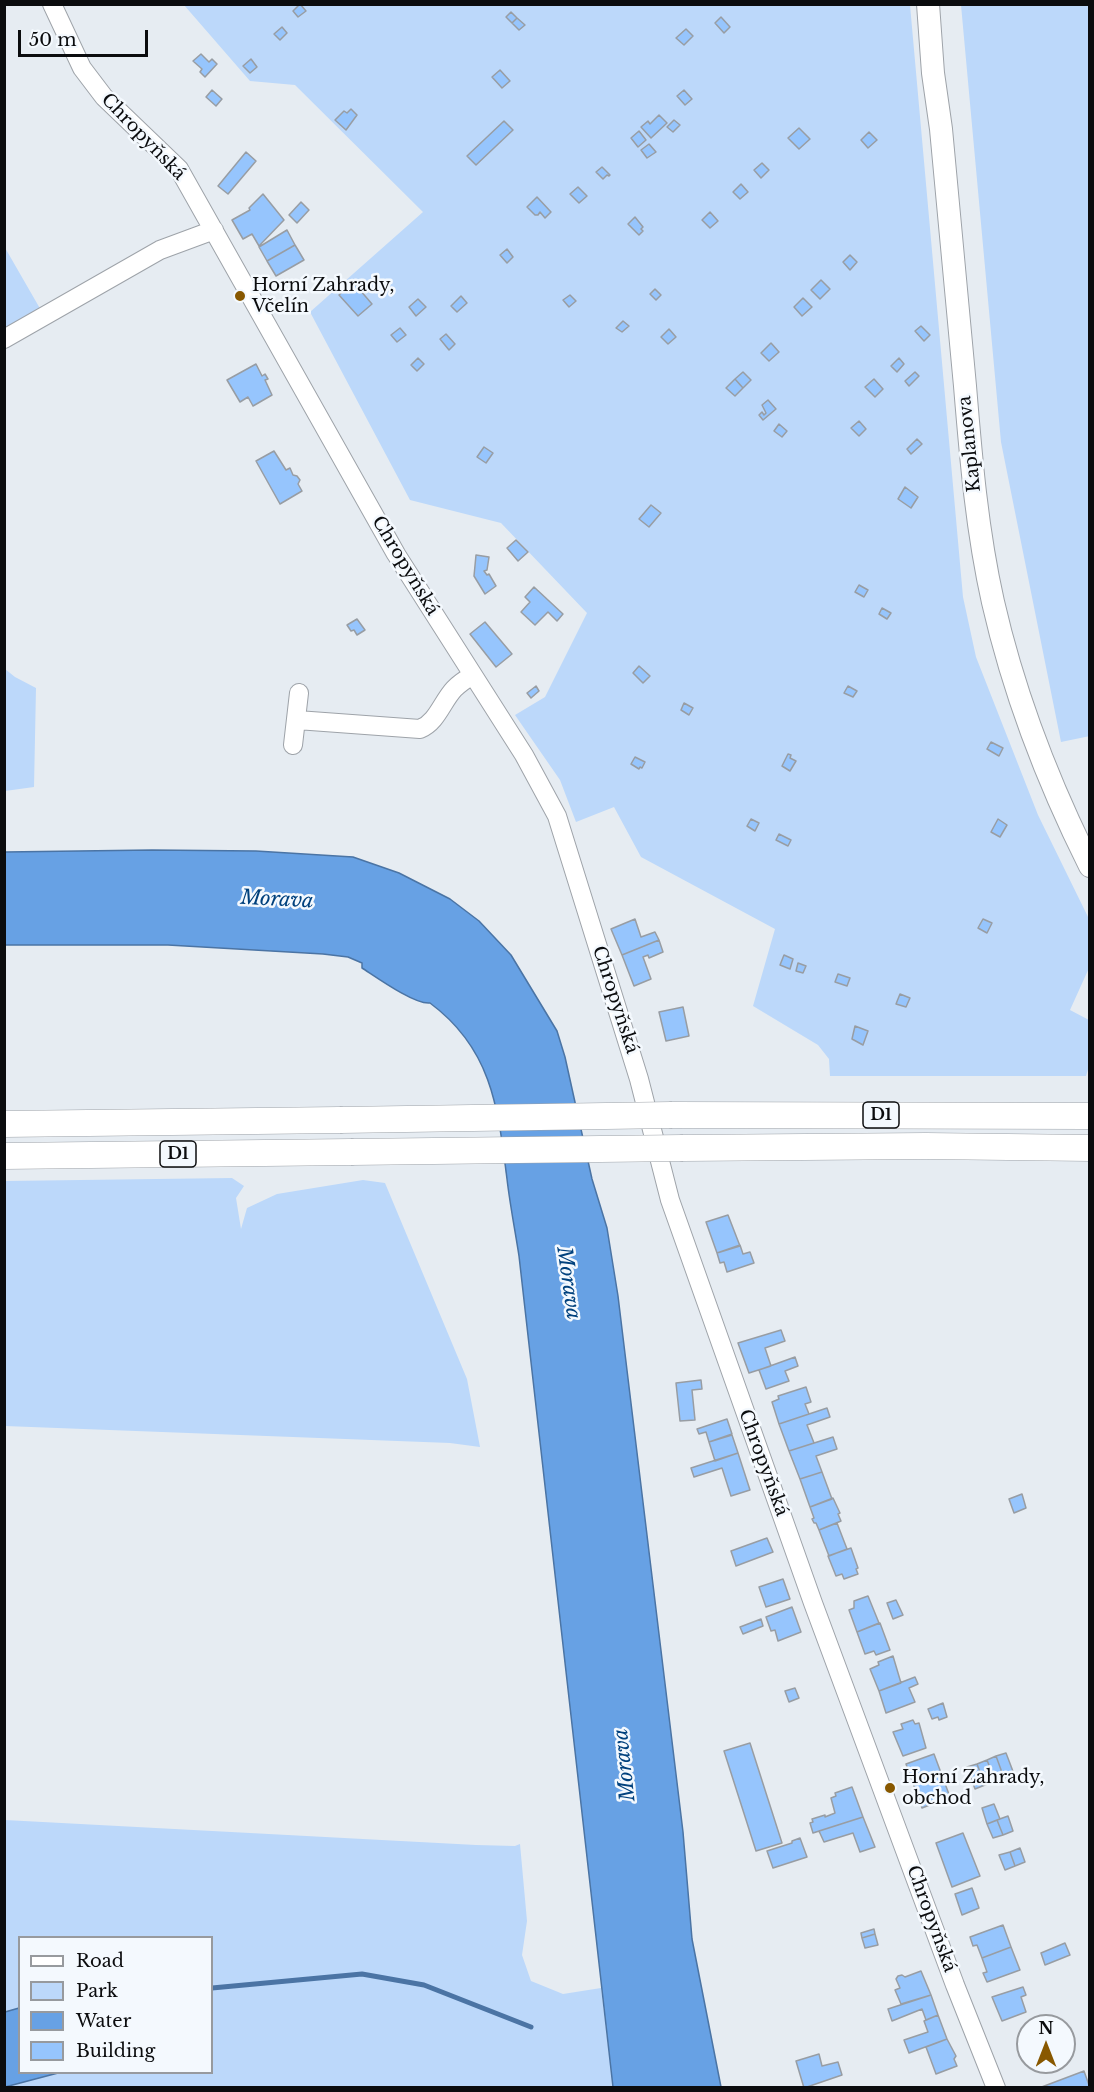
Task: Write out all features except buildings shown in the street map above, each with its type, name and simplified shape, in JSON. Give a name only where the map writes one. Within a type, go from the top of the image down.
[{"type":"highway","name":"D1","points":[[4,1124],[672,1115],[1089,1116]]},
{"type":"highway","name":"D1","points":[[4,1156],[938,1146],[1089,1148]]},
{"type":"main road","name":"Kaplanova","points":[[928,4],[972,463],[984,557],[1005,650],[1034,742],[1089,866]]},
{"type":"street","name":"Chropyňská","points":[[52,4],[82,68],[104,97],[179,170],[396,554],[524,755],[557,816],[639,1079],[670,1200],[813,1602],[951,1974],[996,2088]]},
{"type":"street","points":[[4,339],[160,250],[214,230]]},
{"type":"street","points":[[297,720],[420,729],[432,721],[453,691],[473,675]]},
{"type":"street","points":[[293,746],[299,693]]},
{"type":"green space","points":[[184,5],[910,5],[963,597],[976,657],[1038,815],[1089,919],[1089,968],[1070,1010],[1089,1020],[1089,1066],[1086,1076],[830,1076],[829,1059],[818,1045],[753,1006],[775,929],[641,857],[614,807],[576,822],[560,780],[515,715],[545,697],[587,613],[501,523],[410,500],[310,312],[423,212],[295,85],[250,81]]},
{"type":"green space","points":[[961,5],[1089,5],[1090,736],[1061,742],[1001,442]]},
{"type":"green space","points":[[4,246],[42,312],[4,332]]},
{"type":"green space","points":[[5,669],[36,688],[34,787],[5,791]]},
{"type":"green space","points":[[232,1178],[244,1186],[236,1198],[241,1229],[247,1208],[277,1194],[363,1180],[385,1183],[467,1379],[480,1447],[450,1443],[5,1426],[5,1181]]},
{"type":"green space","points":[[5,1820],[476,1845],[515,1846],[520,1844],[527,1921],[522,1955],[531,1981],[563,1994],[601,1988],[613,2087],[5,2087],[54,2074],[213,2074],[213,1936],[18,1936],[18,2008],[5,2012]]},
{"type":"water","name":"Morava","points":[[256,851],[353,857],[399,873],[450,899],[479,921],[511,955],[557,1031],[565,1057],[592,1179],[607,1228],[618,1296],[683,1832],[692,1939],[721,2087],[613,2087],[519,1256],[500,1128],[495,1104],[479,1060],[467,1040],[451,1021],[430,1003],[415,1000],[396,990],[362,968],[362,963],[348,957],[168,945],[5,945],[5,852]]},
{"type":"water","points":[[18,2008],[18,2074],[54,2074],[5,2087],[5,2012]]},
{"type":"waterway","points":[[213,1988],[362,1974],[424,1985],[531,2027]]},
{"type":"place","name":"Horní Zahrady, Včelín","points":[[240,296]]},
{"type":"place","name":"Horní Zahrady, obchod","points":[[890,1788]]}]
